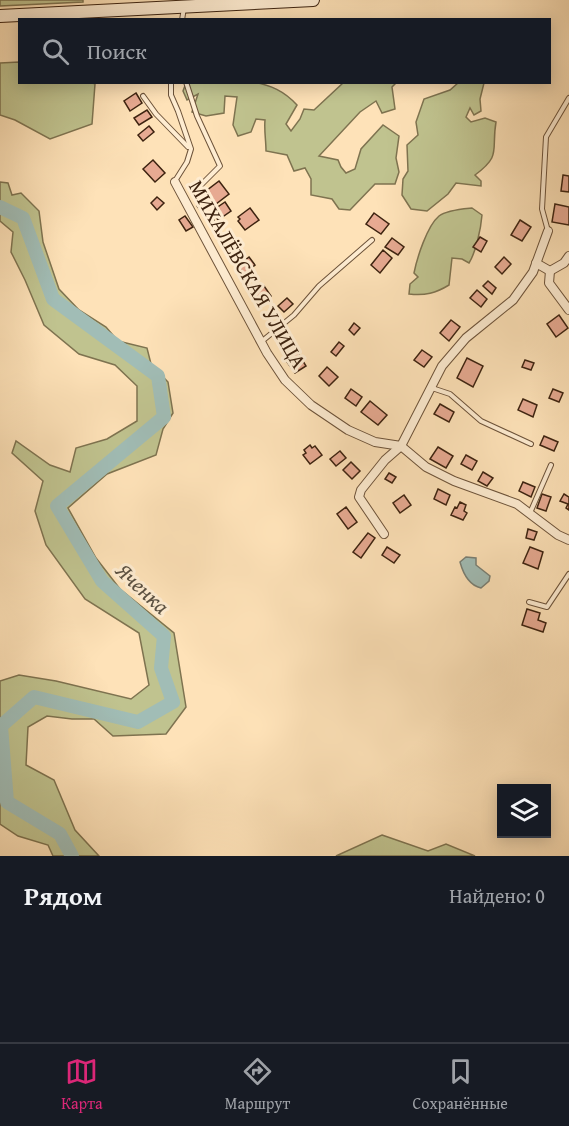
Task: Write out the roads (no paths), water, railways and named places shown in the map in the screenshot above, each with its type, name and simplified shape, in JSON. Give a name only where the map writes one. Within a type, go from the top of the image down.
[{"type":"main road","points":[[0,16],[183,13],[313,0]]},
{"type":"street","name":"МИХАЛЁВСКАЯ УЛИЦА","points":[[175,182],[261,342],[285,380],[310,405],[348,430],[375,442],[401,446]]},
{"type":"street","points":[[384,534],[359,496],[361,490],[385,460],[401,446],[442,366],[466,339],[513,300],[532,272],[548,231]]},
{"type":"street","points":[[550,270],[564,262],[569,256]]},
{"type":"street","points":[[536,263],[550,270]]},
{"type":"street","points":[[550,270],[549,283],[569,310]]},
{"type":"street","points":[[401,446],[426,468],[517,504],[558,535],[569,540]]},
{"type":"lane","points":[[171,84],[171,95],[190,149],[187,162],[175,182]]},
{"type":"lane","points":[[187,84],[197,116],[220,166],[199,187],[199,205],[212,222]]},
{"type":"lane","points":[[143,96],[156,114],[190,149]]},
{"type":"lane","points":[[548,231],[542,209],[546,137],[569,98]]},
{"type":"lane","points":[[261,342],[294,315],[319,286],[372,240]]},
{"type":"lane","points":[[432,387],[450,394],[481,421],[531,444]]},
{"type":"lane","points":[[530,514],[551,465]]},
{"type":"lane","points":[[529,602],[547,607],[569,574]]},
{"type":"water","points":[[466,557],[476,558],[476,565],[490,576],[489,581],[481,588],[469,581],[465,574],[460,562]]},
{"type":"waterway","name":"Яченка","points":[[0,207],[23,218],[53,299],[158,376],[164,417],[57,506],[102,581],[164,636],[161,668],[173,702],[138,722],[34,697],[1,726],[7,802],[60,834],[72,856]]}]
